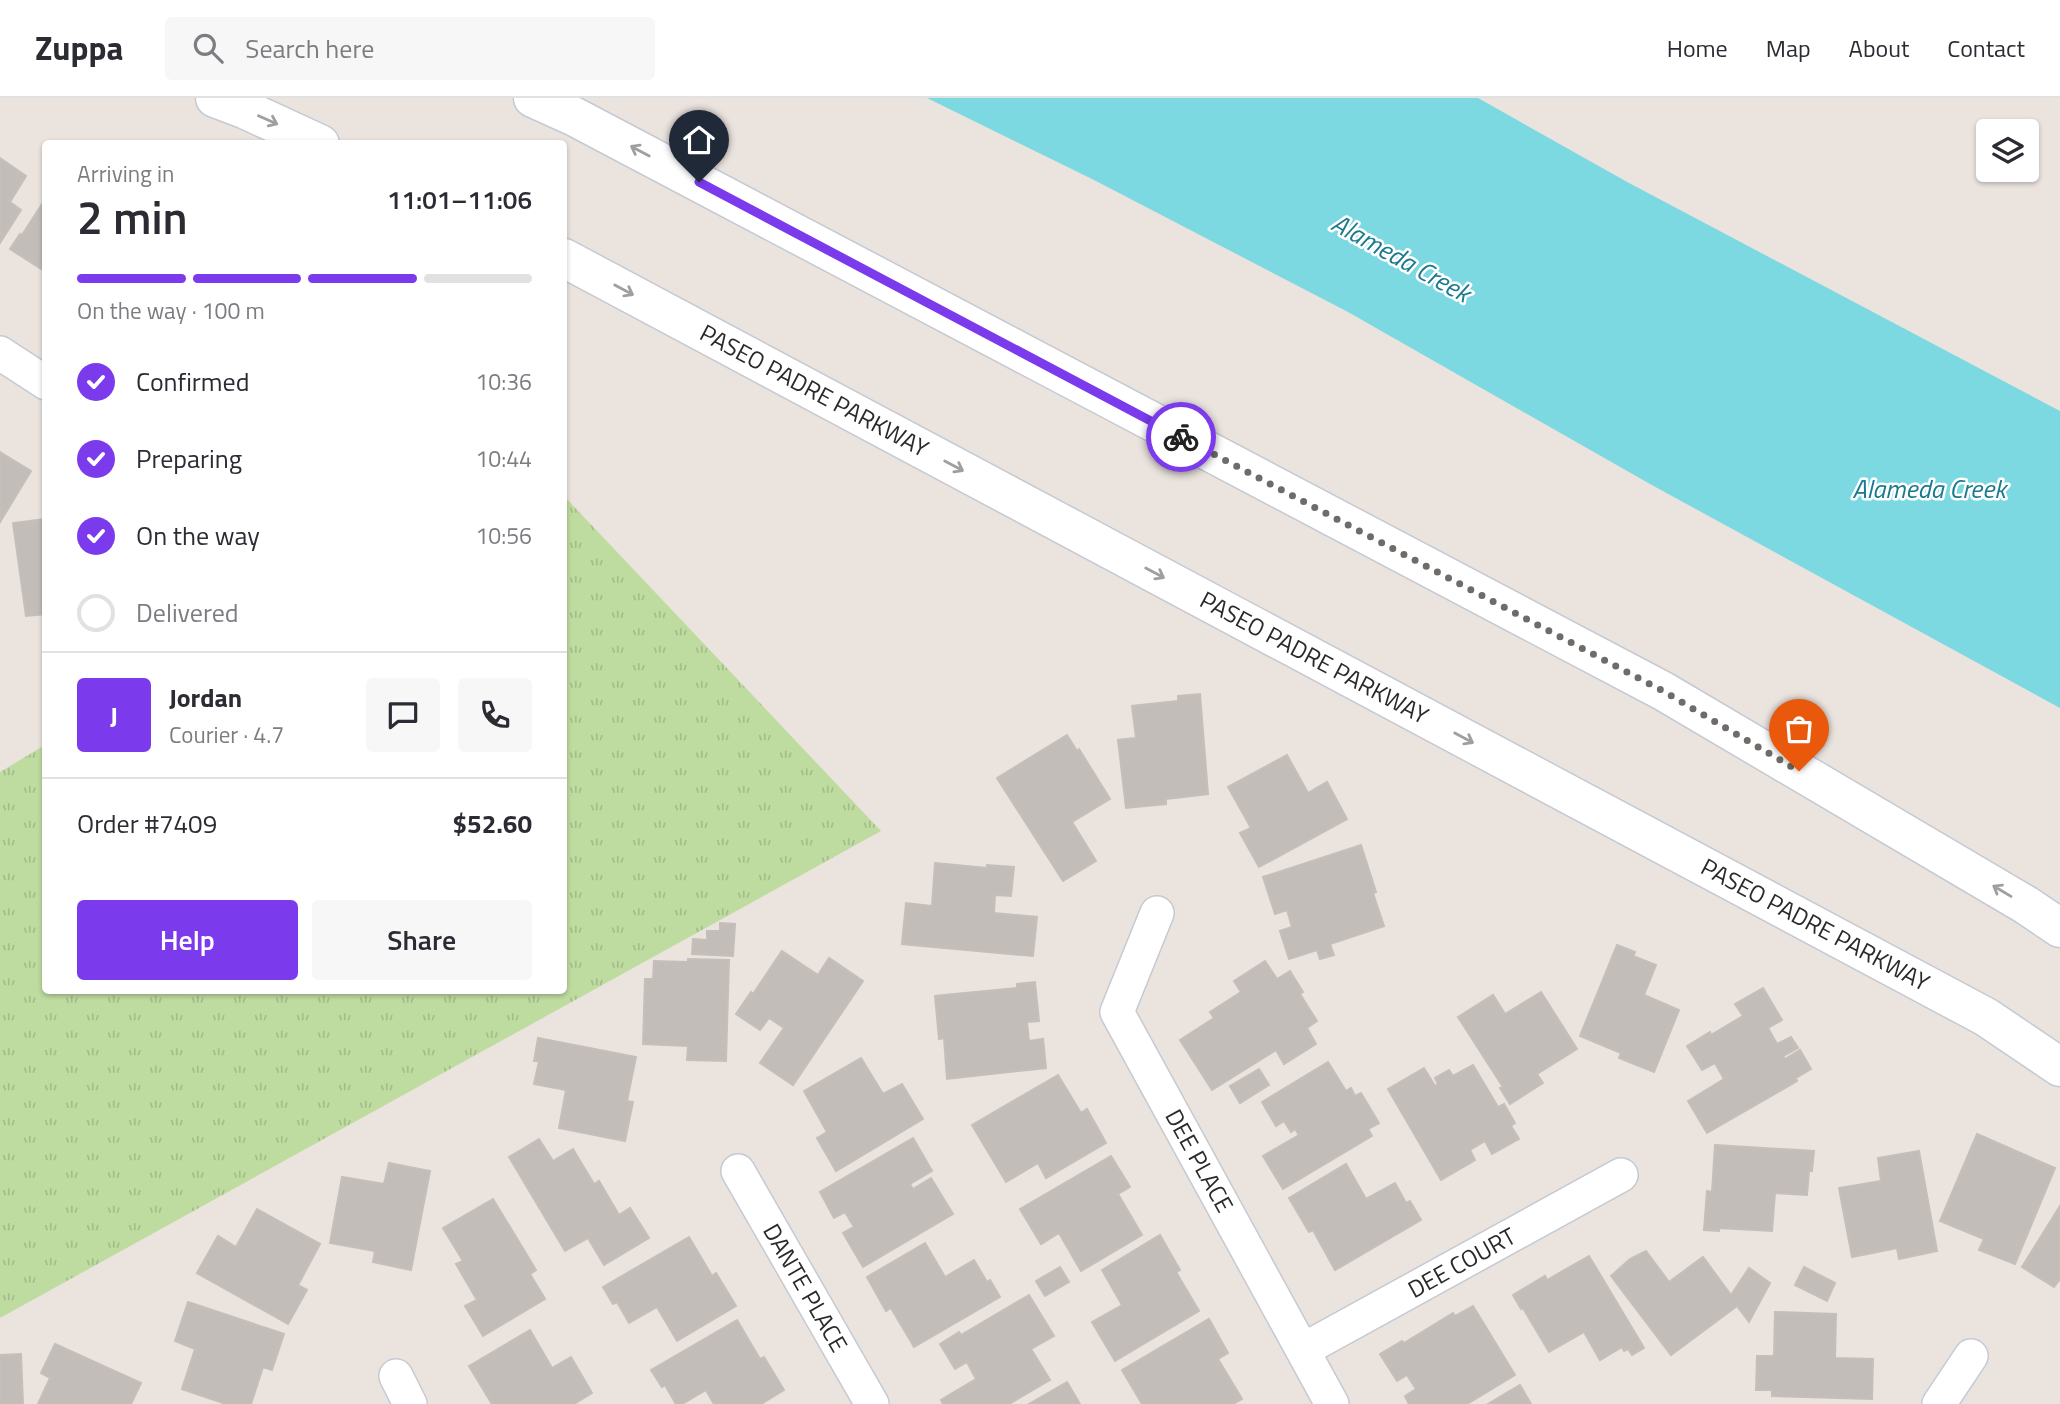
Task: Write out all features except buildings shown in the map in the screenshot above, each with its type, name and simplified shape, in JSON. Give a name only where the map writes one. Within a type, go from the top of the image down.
[{"type":"main road","points":[[215,98],[311,140]]},
{"type":"main road","points":[[533,98],[575,117],[1663,691],[2014,898],[2060,928]]},
{"type":"main road","name":"PASEO PADRE PARKWAY","points":[[567,260],[1986,1017],[2060,1067]]},
{"type":"street","points":[[0,353],[42,380]]},
{"type":"street","name":"DEE PLACE","points":[[1157,913],[1118,1012],[1332,1404]]},
{"type":"street","name":"DANTE PLACE","points":[[738,1171],[872,1404]]},
{"type":"street","name":"DEE COURT","points":[[1303,1350],[1620,1175]]},
{"type":"street","points":[[1938,1404],[1971,1356]]},
{"type":"green space","points":[[567,499],[881,831],[0,1318],[0,772],[42,747],[42,994],[567,994]]},
{"type":"water","name":"Alameda Creek","points":[[927,98],[1478,98],[1629,183],[2060,411],[2060,708],[1650,484],[1348,312],[1094,180]]},
{"type":"way so far","points":[[1181,437],[1663,691],[1799,771]]},
{"type":"route","points":[[699,182],[1181,437]]}]
